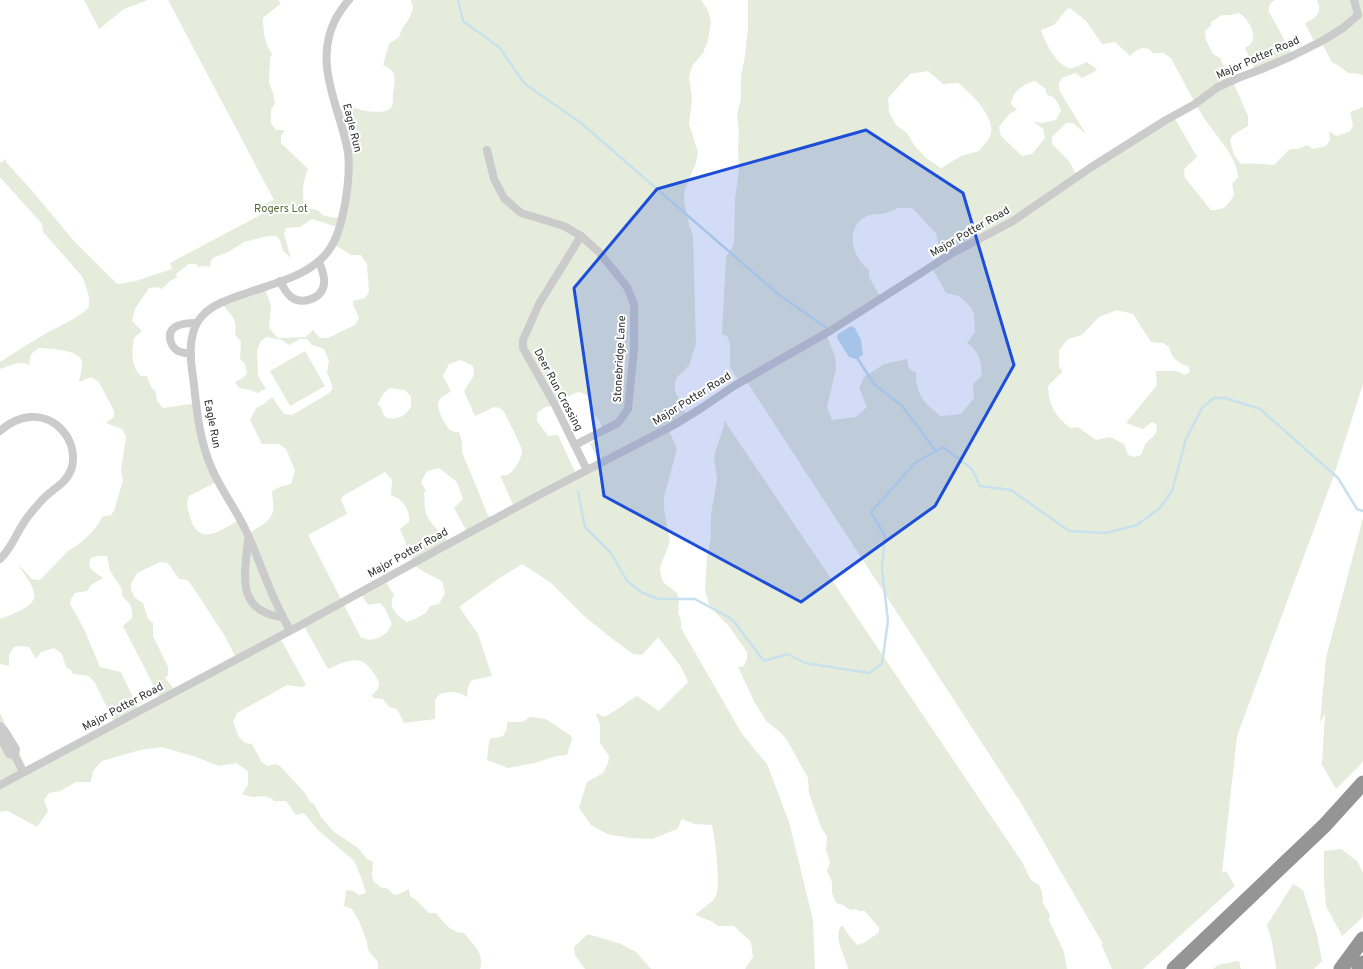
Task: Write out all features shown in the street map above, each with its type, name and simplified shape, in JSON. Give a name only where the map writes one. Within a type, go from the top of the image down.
[{"type":"highway","points":[[1174,969],[1325,825],[1363,783]]},
{"type":"highway","points":[[1341,969],[1363,939]]},
{"type":"highway","points":[[1359,969],[1363,963]]},
{"type":"street","name":"Eagle Run","points":[[290,630],[282,617],[267,584],[249,537],[217,479],[204,448],[199,425],[191,354],[192,338],[196,323],[206,312],[219,303],[303,272],[319,262],[332,246],[337,236],[349,180],[349,160],[331,91],[326,51],[332,26],[349,0]]},
{"type":"street","name":"Major Potter Road","points":[[0,785],[102,732],[439,549],[704,408],[734,386],[830,331],[951,254],[1013,221],[1096,164],[1166,120],[1195,104],[1218,87],[1292,56],[1322,41],[1343,28],[1358,15],[1354,0]]},
{"type":"street","name":"Stonebridge Lane","points":[[487,150],[494,179],[504,198],[521,213],[564,226],[581,236],[599,252],[627,287],[634,304],[634,350],[628,409],[618,423],[575,445]]},
{"type":"street","name":"Deer Run Crossing","points":[[581,236],[539,304],[523,340],[523,348],[555,405],[588,470]]},
{"type":"street","points":[[280,281],[286,292],[297,299],[303,300],[315,297],[322,290],[324,285],[324,275],[319,262]]},
{"type":"street","points":[[191,354],[180,352],[174,347],[170,341],[170,333],[173,328],[177,326],[196,323]]},
{"type":"street","points":[[0,432],[11,423],[23,418],[42,418],[54,423],[64,431],[70,442],[73,454],[72,467],[66,479],[43,499],[23,523],[8,551],[0,559]]},
{"type":"street","points":[[249,537],[244,570],[245,584],[250,597],[255,605],[263,612],[272,616],[282,617]]},
{"type":"street","points":[[0,726],[5,730],[16,749],[15,756],[23,772]]},
{"type":"street","points":[[0,736],[9,754],[15,756]]},
{"type":"highlighted area","points":[[866,130],[963,193],[1014,365],[935,506],[801,602],[604,496],[574,288],[657,189]]},
{"type":"green space","points":[[84,0],[148,0],[124,9],[99,29]]},
{"type":"green space","name":"Rogers Lot","points":[[168,0],[279,0],[280,4],[263,18],[265,37],[272,54],[270,58],[269,83],[275,103],[271,110],[271,123],[276,130],[285,130],[281,136],[281,143],[308,169],[305,177],[303,193],[304,203],[306,206],[318,210],[322,215],[341,219],[349,171],[336,111],[353,107],[361,110],[380,112],[389,109],[392,106],[394,76],[388,67],[383,65],[389,44],[399,37],[402,29],[410,17],[413,7],[411,0],[701,0],[708,10],[711,22],[708,40],[703,53],[692,66],[689,77],[692,99],[689,124],[698,152],[696,163],[685,189],[684,201],[689,225],[693,235],[696,344],[689,366],[677,377],[675,383],[675,391],[687,416],[668,428],[677,449],[664,497],[664,509],[670,542],[660,567],[661,577],[664,583],[677,593],[679,599],[678,613],[681,620],[681,628],[742,734],[767,764],[789,822],[813,920],[815,969],[745,969],[753,957],[751,942],[734,926],[718,926],[711,921],[695,915],[713,901],[717,891],[717,862],[712,825],[695,824],[682,819],[677,829],[652,839],[629,838],[607,834],[591,825],[579,808],[587,782],[603,773],[608,763],[609,756],[600,743],[600,724],[596,715],[598,713],[603,717],[608,715],[637,696],[659,711],[688,682],[681,667],[658,637],[642,655],[633,654],[584,616],[550,582],[522,564],[459,607],[478,634],[492,676],[472,680],[468,687],[467,697],[454,692],[440,694],[435,700],[435,719],[404,723],[397,709],[389,707],[383,699],[373,698],[372,695],[377,690],[379,685],[372,671],[361,661],[352,660],[328,669],[303,624],[279,636],[306,685],[302,687],[287,685],[237,713],[233,722],[239,737],[245,743],[252,744],[261,761],[267,766],[276,764],[280,766],[305,793],[310,802],[314,804],[321,817],[333,831],[358,848],[367,859],[373,862],[372,876],[374,882],[382,888],[387,888],[393,894],[397,895],[409,889],[410,896],[429,913],[436,913],[445,924],[452,929],[459,933],[464,933],[480,954],[480,969],[378,969],[378,962],[368,950],[367,942],[359,921],[352,909],[344,906],[346,890],[353,891],[359,895],[366,893],[354,861],[317,829],[304,813],[296,815],[286,801],[274,801],[267,797],[252,797],[242,794],[248,785],[248,771],[236,763],[219,766],[196,757],[162,747],[140,750],[102,761],[93,771],[91,782],[76,782],[60,791],[49,793],[44,800],[48,811],[37,827],[8,811],[0,812],[0,713],[27,769],[115,724],[95,683],[89,676],[73,674],[71,670],[66,667],[62,654],[54,648],[41,652],[36,659],[29,647],[14,647],[9,655],[9,666],[0,664],[0,619],[28,606],[34,597],[34,592],[31,585],[18,564],[32,579],[40,580],[67,552],[80,543],[95,529],[102,517],[111,515],[114,511],[123,480],[121,470],[126,436],[122,429],[106,423],[114,417],[114,411],[99,382],[91,377],[79,382],[82,362],[76,354],[64,350],[39,348],[31,354],[29,365],[19,363],[0,369],[0,362],[85,311],[89,305],[89,296],[81,275],[43,232],[42,224],[0,177],[0,163],[6,159],[6,162],[74,241],[117,284],[136,281],[172,269],[170,263],[266,212],[263,205],[274,200]],"holes":[[[312,219],[340,228],[335,245],[351,255],[361,255],[367,264],[369,292],[365,298],[353,301],[359,318],[355,325],[328,338],[320,338],[313,330],[306,337],[278,338],[269,328],[271,306],[265,289],[223,305],[232,315],[235,322],[235,335],[241,342],[240,359],[245,364],[247,373],[243,378],[235,382],[239,388],[251,390],[257,393],[266,389],[258,376],[257,350],[261,341],[267,337],[282,340],[289,345],[300,339],[307,339],[312,345],[324,349],[329,361],[327,372],[332,385],[332,390],[328,394],[292,415],[284,414],[272,397],[264,404],[256,408],[250,420],[262,444],[279,444],[286,449],[295,470],[291,484],[282,486],[272,491],[273,511],[269,519],[255,530],[247,534],[239,520],[218,532],[205,534],[199,532],[194,526],[187,504],[189,496],[216,482],[197,403],[163,408],[157,401],[156,392],[151,387],[147,376],[141,376],[137,372],[133,363],[134,338],[142,331],[132,321],[135,309],[149,288],[158,287],[162,289],[170,281],[177,277],[176,274],[189,264],[196,264],[198,267],[210,267],[211,260],[215,257],[228,252],[244,242],[269,236],[276,236],[280,240],[283,251],[291,258],[284,234],[286,228],[300,227]],[[461,360],[473,366],[474,375],[464,391],[475,416],[494,407],[503,410],[522,450],[520,460],[511,473],[508,475],[500,475],[514,507],[491,519],[487,513],[462,452],[462,442],[459,432],[454,432],[447,426],[438,408],[440,399],[451,391],[443,376],[449,364]],[[390,388],[405,390],[411,397],[411,406],[407,412],[404,415],[394,419],[387,418],[383,414],[380,405],[377,405],[384,393]],[[578,392],[585,394],[590,399],[592,413],[599,421],[602,429],[602,436],[590,444],[599,462],[576,474],[558,435],[548,436],[537,421],[537,414],[544,408],[548,406],[556,407],[562,399]],[[439,468],[457,482],[463,499],[454,508],[467,532],[449,542],[435,527],[426,514],[424,493],[426,491],[421,482],[427,471]],[[385,472],[392,480],[391,495],[398,498],[406,506],[409,522],[400,529],[413,561],[411,563],[424,572],[442,581],[445,593],[439,604],[430,606],[424,614],[407,622],[400,617],[392,607],[392,599],[394,595],[384,579],[360,592],[368,605],[380,603],[385,608],[392,624],[386,633],[375,639],[369,640],[361,638],[308,535],[347,514],[341,499],[343,496]],[[97,556],[107,556],[110,571],[122,589],[122,596],[129,603],[132,611],[132,618],[123,626],[160,698],[138,708],[121,672],[100,667],[84,629],[70,604],[75,593],[87,591],[91,585],[103,578],[92,570],[90,567],[91,558]],[[160,562],[168,563],[179,579],[187,580],[193,587],[226,638],[236,658],[174,689],[165,678],[168,675],[168,667],[153,636],[153,623],[148,619],[143,603],[135,598],[131,589],[131,584],[137,573]]]},
{"type":"green space","points":[[748,0],[1275,0],[1270,5],[1269,12],[1292,54],[1255,70],[1245,48],[1253,40],[1253,32],[1247,21],[1239,13],[1222,15],[1211,22],[1211,26],[1205,31],[1206,40],[1213,54],[1220,58],[1230,80],[1233,82],[1248,116],[1248,126],[1233,135],[1230,140],[1234,155],[1241,164],[1274,165],[1290,149],[1298,149],[1307,145],[1313,149],[1326,146],[1330,140],[1329,131],[1336,136],[1349,132],[1353,126],[1350,112],[1363,107],[1363,384],[1333,478],[1237,736],[1222,873],[1226,871],[1235,886],[1143,969],[1112,969],[1101,944],[1103,944],[1021,803],[745,379],[739,381],[730,367],[730,344],[727,336],[722,334],[726,256],[734,244],[735,199],[739,169],[739,131],[737,114],[741,99],[741,76],[748,28]],"holes":[[[1070,8],[1086,21],[1102,44],[1115,42],[1130,56],[1142,48],[1149,49],[1153,53],[1163,53],[1171,58],[1191,96],[1209,125],[1225,146],[1237,169],[1238,177],[1232,184],[1234,195],[1225,207],[1211,210],[1185,178],[1184,169],[1197,157],[1174,117],[1077,175],[1068,160],[1052,144],[1052,137],[1066,123],[1073,123],[1086,134],[1059,90],[1059,83],[1062,78],[1075,73],[1082,78],[1097,70],[1086,62],[1073,68],[1066,67],[1061,64],[1052,53],[1045,41],[1041,30],[1054,25],[1066,10]],[[928,71],[943,84],[958,83],[969,92],[980,105],[989,120],[991,127],[989,138],[979,151],[961,156],[941,168],[926,158],[914,145],[907,133],[896,125],[889,112],[888,98],[910,74]],[[1035,81],[1045,88],[1047,95],[1054,98],[1061,110],[1056,120],[1041,123],[1033,121],[1043,129],[1045,138],[1032,154],[1022,156],[1001,136],[999,127],[1009,114],[1017,110],[1011,104],[1016,92]],[[898,208],[912,208],[936,233],[945,258],[931,266],[946,293],[959,296],[971,307],[974,314],[975,332],[967,343],[979,357],[982,375],[973,384],[974,398],[961,414],[941,416],[925,402],[917,387],[916,372],[909,368],[907,359],[884,364],[864,377],[859,388],[867,407],[856,417],[832,420],[827,407],[836,369],[835,356],[825,332],[881,298],[869,277],[869,270],[863,265],[855,252],[853,244],[855,229],[858,222],[865,217],[886,213]],[[1117,310],[1133,314],[1151,342],[1163,343],[1169,347],[1176,360],[1188,366],[1190,372],[1185,375],[1177,371],[1156,371],[1157,385],[1126,423],[1143,429],[1152,422],[1156,424],[1156,433],[1146,443],[1141,455],[1135,457],[1128,455],[1124,444],[1110,437],[1096,440],[1078,427],[1070,428],[1060,419],[1051,405],[1048,386],[1062,372],[1059,365],[1059,350],[1068,339],[1082,335],[1099,317]]]},
{"type":"green space","points":[[1317,0],[1363,0],[1363,76],[1361,74],[1348,73],[1332,62],[1321,42],[1315,43],[1305,23],[1315,17],[1319,12]]},
{"type":"green space","points":[[305,351],[325,386],[290,406],[270,371]]},
{"type":"green space","points":[[724,420],[1022,862],[1031,880],[1039,885],[1042,892],[1043,903],[1050,915],[1049,920],[1064,952],[1067,969],[848,969],[838,937],[841,926],[843,926],[857,945],[866,942],[879,932],[879,928],[865,911],[859,911],[856,909],[850,910],[843,905],[836,903],[832,893],[832,882],[827,871],[830,862],[826,850],[827,837],[821,827],[809,793],[808,778],[787,740],[780,732],[767,722],[755,703],[738,667],[744,666],[747,659],[747,652],[728,625],[710,607],[705,591],[707,557],[711,537],[711,514],[717,480],[714,456],[724,425]]},
{"type":"green space","points":[[1363,518],[1363,761],[1336,789],[1321,763],[1325,714],[1320,722],[1326,658]]},
{"type":"green space","points":[[530,717],[546,719],[571,736],[572,739],[567,755],[508,768],[487,760],[489,741],[491,738],[503,736],[507,729],[507,722],[523,722]]},
{"type":"green space","points":[[1341,849],[1357,861],[1363,873],[1362,918],[1342,936],[1326,906],[1324,880],[1324,851]]},
{"type":"green space","points":[[1293,884],[1303,890],[1317,935],[1322,961],[1314,969],[1276,969],[1272,942],[1267,925]]},
{"type":"green space","points":[[588,934],[621,944],[636,952],[651,969],[585,969],[575,955],[574,947]]},
{"type":"green space","points":[[1239,961],[1241,969],[1213,969],[1218,965]]},
{"type":"water","points":[[851,326],[855,328],[861,340],[863,355],[856,359],[849,357],[837,338],[838,334]]},
{"type":"waterway","points":[[458,0],[463,21],[499,47],[525,84],[581,123],[778,294],[828,329]]},
{"type":"waterway","points":[[856,356],[874,384],[902,406],[936,451]]},
{"type":"waterway","points":[[578,492],[585,527],[611,553],[627,581],[643,593],[658,599],[695,599],[732,619],[764,661],[788,654],[805,663],[869,673],[882,664],[888,621],[882,568],[885,536],[871,512],[916,462],[943,447],[972,469],[980,486],[1011,490],[1069,531],[1106,533],[1137,525],[1160,508],[1172,491],[1186,439],[1202,408],[1214,398],[1225,398],[1260,409],[1338,478],[1357,509],[1363,511]]}]
